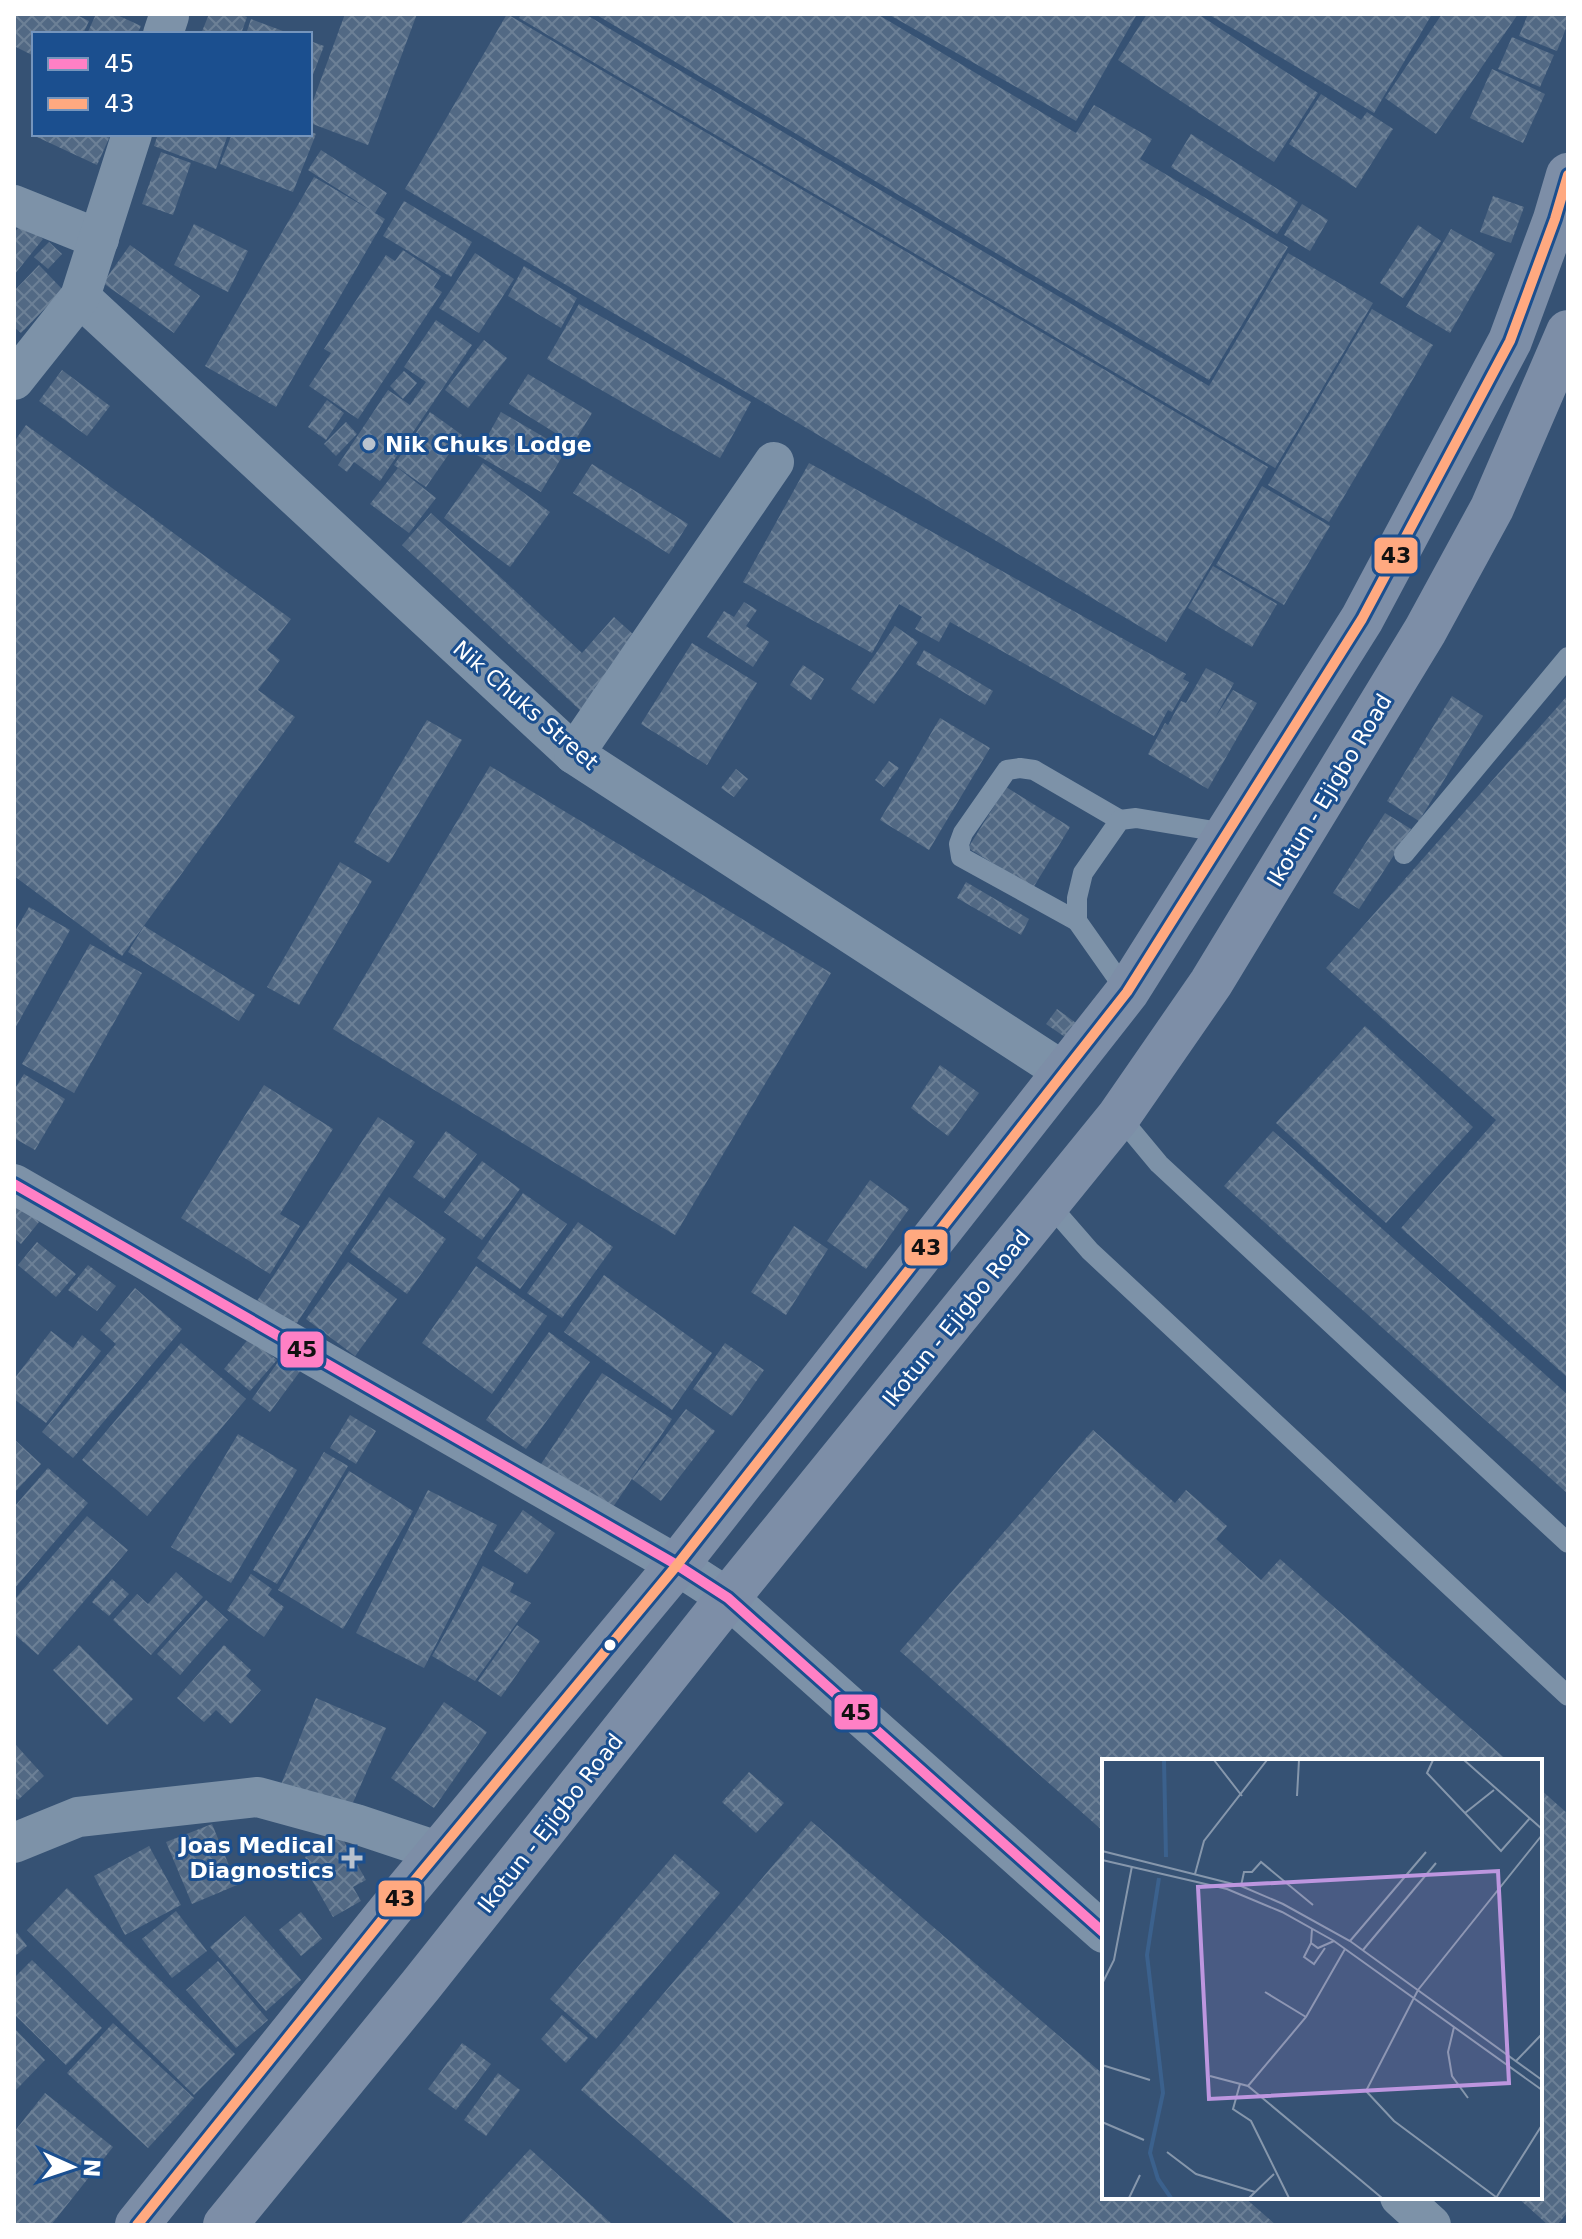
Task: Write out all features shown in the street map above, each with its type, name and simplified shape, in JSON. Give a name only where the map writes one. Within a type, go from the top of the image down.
[{"type":"main road","points":[[137,2225],[391,1909],[677,1565],[1127,992],[1362,619],[1510,341],[1568,175]]},
{"type":"main road","name":"Ikotun - Ejigbo Road","points":[[225,2225],[1119,1116],[1211,983],[1433,617],[1492,508],[1568,332]]},
{"type":"main road","points":[[1155,946],[1211,983]]},
{"type":"street","points":[[14,380],[80,297],[131,136]]},
{"type":"street","points":[[14,205],[99,239]]},
{"type":"street","name":"Nik Chuks Street","points":[[80,297],[574,754],[1064,1072]]},
{"type":"street","points":[[574,754],[774,462]]},
{"type":"street","points":[[14,1184],[677,1565],[728,1598],[1102,1931]]},
{"type":"street","points":[[14,1843],[78,1817],[258,1797],[356,1824],[440,1852]]},
{"type":"street","points":[[1402,2199],[1431,2225]]},
{"type":"lane","points":[[1404,854],[1568,657]]},
{"type":"lane","points":[[1127,992],[1077,921],[961,857],[959,844],[963,833],[1007,770],[1020,768],[1034,770],[1120,820],[1136,818],[1226,833]]},
{"type":"lane","points":[[1077,921],[1077,898],[1083,873],[1120,820]]},
{"type":"lane","points":[[1119,1116],[1159,1164],[1568,1543]]},
{"type":"lane","points":[[1049,1204],[1090,1251],[1568,1696]]},
{"type":"building","points":[[14,14],[75,14],[89,21],[84,32],[32,32],[32,55],[14,46]]},
{"type":"building","points":[[96,14],[115,14],[141,26],[138,32],[88,32]]},
{"type":"building","points":[[209,14],[240,14],[247,17],[242,32],[202,32]]},
{"type":"building","points":[[345,14],[417,14],[368,145],[312,124],[312,104]]},
{"type":"building","points":[[507,14],[1268,467],[1166,642],[405,189]]},
{"type":"building","points":[[521,14],[585,14],[1209,386],[1288,253],[1373,303],[1275,468],[519,18]]},
{"type":"building","points":[[595,14],[877,14],[1076,133],[1094,105],[1152,139],[1140,159],[1288,247],[1209,380]]},
{"type":"building","points":[[888,14],[1137,14],[1076,121]]},
{"type":"building","points":[[1147,14],[1198,14],[1318,93],[1274,162],[1118,60]]},
{"type":"building","points":[[1208,14],[1432,14],[1374,113]]},
{"type":"building","points":[[1442,14],[1518,14],[1436,134],[1385,98]]},
{"type":"building","points":[[1528,14],[1568,14],[1568,23],[1557,51],[1519,36]]},
{"type":"building","points":[[251,19],[286,32],[247,32]]},
{"type":"building","points":[[1512,37],[1554,55],[1540,87],[1498,69]]},
{"type":"building","points":[[312,42],[324,46],[312,77]]},
{"type":"building","points":[[1492,69],[1545,94],[1523,143],[1470,118]]},
{"type":"building","points":[[1321,94],[1361,120],[1367,112],[1393,129],[1356,188],[1289,144]]},
{"type":"building","points":[[316,134],[293,192],[220,164],[231,136]]},
{"type":"building","points":[[1191,134],[1298,202],[1277,234],[1171,167]]},
{"type":"building","points":[[37,136],[110,136],[97,165]]},
{"type":"building","points":[[157,136],[227,136],[216,169],[154,146]]},
{"type":"building","points":[[321,150],[387,193],[375,213],[385,219],[276,407],[205,366],[314,177],[372,211],[308,170]]},
{"type":"building","points":[[161,152],[191,163],[173,215],[142,204]]},
{"type":"building","points":[[1493,196],[1524,207],[1511,243],[1480,232]]},
{"type":"building","points":[[404,201],[472,242],[451,277],[383,236]]},
{"type":"building","points":[[1302,204],[1328,220],[1310,251],[1284,235]]},
{"type":"building","points":[[23,222],[43,239],[14,275],[14,233]]},
{"type":"building","points":[[194,224],[248,251],[228,292],[174,265]]},
{"type":"building","points":[[1418,225],[1441,241],[1403,298],[1380,283]]},
{"type":"building","points":[[1451,229],[1495,254],[1450,333],[1406,307]]},
{"type":"building","points":[[49,242],[62,254],[48,269],[34,257]]},
{"type":"building","points":[[130,245],[200,296],[174,333],[103,283]]},
{"type":"building","points":[[403,250],[441,276],[434,287],[442,292],[358,419],[309,386],[331,353],[324,349],[386,255],[395,261]]},
{"type":"building","points":[[475,253],[514,279],[479,333],[439,308]]},
{"type":"building","points":[[39,265],[63,290],[21,333],[14,327],[14,291]]},
{"type":"building","points":[[524,266],[577,298],[561,328],[508,296]]},
{"type":"building","points":[[579,304],[751,402],[720,458],[547,359]]},
{"type":"building","points":[[1372,309],[1433,345],[1329,522],[1268,485]]},
{"type":"building","points":[[436,320],[472,345],[380,481],[354,462],[347,472],[338,465],[388,390],[410,405],[426,382],[404,367]]},
{"type":"building","points":[[484,340],[507,358],[468,408],[445,390]]},
{"type":"building","points":[[62,370],[110,406],[87,436],[39,401]]},
{"type":"building","points":[[404,371],[417,383],[403,399],[390,386]]},
{"type":"building","points":[[528,374],[592,413],[573,444],[509,404]]},
{"type":"building","points":[[327,400],[344,413],[326,440],[308,427]]},
{"type":"building","points":[[430,412],[462,435],[426,487],[394,465]]},
{"type":"building","points":[[501,412],[566,450],[541,492],[477,455]]},
{"type":"building","points":[[346,422],[357,434],[336,456],[324,444]]},
{"type":"building","points":[[26,425],[291,619],[267,650],[280,660],[258,690],[295,717],[122,956],[14,876],[14,442]]},
{"type":"building","points":[[483,463],[550,512],[510,567],[444,518]]},
{"type":"building","points":[[809,463],[1186,674],[1183,679],[1189,682],[1172,712],[1168,710],[1154,736],[950,622],[939,642],[915,629],[922,617],[899,604],[872,653],[743,582]]},
{"type":"building","points":[[592,464],[688,524],[669,554],[573,493]]},
{"type":"building","points":[[398,468],[436,498],[409,533],[370,504]]},
{"type":"building","points":[[1262,486],[1330,526],[1284,605],[1216,565]]},
{"type":"building","points":[[431,513],[582,653],[614,617],[645,645],[582,712],[402,545]]},
{"type":"building","points":[[1213,566],[1277,604],[1252,647],[1188,608]]},
{"type":"building","points":[[744,602],[757,610],[746,626],[769,642],[753,667],[707,637],[724,611],[734,617]]},
{"type":"building","points":[[895,626],[918,642],[874,704],[851,689]]},
{"type":"building","points":[[692,643],[757,683],[707,765],[641,724]]},
{"type":"building","points":[[924,650],[993,691],[985,705],[916,664]]},
{"type":"building","points":[[803,665],[824,679],[811,700],[790,685]]},
{"type":"building","points":[[1206,668],[1234,683],[1215,718],[1233,690],[1257,703],[1208,789],[1148,754],[1165,723],[1168,725],[1181,701],[1186,703]]},
{"type":"building","points":[[1568,695],[1568,1378],[1401,1228],[1496,1120],[1326,968]]},
{"type":"building","points":[[1452,696],[1483,716],[1419,821],[1387,801]]},
{"type":"building","points":[[940,718],[990,748],[929,850],[880,820]]},
{"type":"building","points":[[427,720],[462,740],[389,863],[354,842]]},
{"type":"building","points":[[889,761],[899,768],[884,787],[875,780]]},
{"type":"building","points":[[490,766],[831,973],[675,1235],[333,1029]]},
{"type":"building","points":[[736,769],[748,779],[734,797],[721,788]]},
{"type":"building","points":[[1006,787],[1070,827],[1033,888],[968,848]]},
{"type":"building","points":[[1385,813],[1411,829],[1359,909],[1333,893]]},
{"type":"building","points":[[340,862],[372,881],[299,1005],[267,987]]},
{"type":"building","points":[[966,882],[1029,919],[1021,935],[957,898]]},
{"type":"building","points":[[29,907],[70,930],[14,1030],[14,933]]},
{"type":"building","points":[[144,926],[255,995],[239,1021],[128,952]]},
{"type":"building","points":[[90,944],[142,973],[74,1093],[22,1064]]},
{"type":"building","points":[[1057,1009],[1076,1023],[1065,1037],[1046,1024]]},
{"type":"building","points":[[1365,1026],[1473,1127],[1386,1223],[1276,1123]]},
{"type":"building","points":[[940,1065],[979,1093],[948,1136],[911,1108]]},
{"type":"building","points":[[24,1074],[65,1099],[35,1150],[14,1138],[14,1090]]},
{"type":"building","points":[[264,1085],[333,1129],[280,1214],[300,1226],[270,1274],[181,1218]]},
{"type":"building","points":[[378,1117],[415,1142],[293,1329],[255,1304]]},
{"type":"building","points":[[446,1131],[477,1154],[444,1199],[413,1177]]},
{"type":"building","points":[[1273,1131],[1568,1395],[1568,1494],[1224,1186]]},
{"type":"building","points":[[482,1161],[520,1189],[482,1240],[444,1212]]},
{"type":"building","points":[[870,1180],[909,1209],[866,1269],[827,1241]]},
{"type":"building","points":[[523,1193],[567,1224],[520,1289],[477,1258]]},
{"type":"building","points":[[389,1197],[446,1239],[407,1294],[350,1252]]},
{"type":"building","points":[[14,1201],[39,1222],[21,1244],[14,1238]]},
{"type":"building","points":[[578,1222],[613,1247],[562,1318],[527,1293]]},
{"type":"building","points":[[794,1226],[828,1249],[786,1315],[751,1292]]},
{"type":"building","points":[[37,1242],[76,1274],[56,1297],[18,1265]]},
{"type":"building","points":[[348,1262],[397,1299],[355,1356],[306,1319]]},
{"type":"building","points":[[88,1265],[116,1286],[97,1311],[68,1290]]},
{"type":"building","points":[[476,1266],[547,1316],[492,1394],[422,1343]]},
{"type":"building","points":[[604,1275],[712,1353],[672,1410],[564,1332]]},
{"type":"building","points":[[135,1288],[182,1329],[73,1458],[42,1432],[116,1344],[100,1330]]},
{"type":"building","points":[[51,1331],[73,1348],[82,1335],[101,1351],[46,1423],[14,1399],[14,1379]]},
{"type":"building","points":[[549,1332],[590,1362],[526,1449],[486,1420]]},
{"type":"building","points":[[250,1337],[277,1360],[250,1391],[224,1369]]},
{"type":"building","points":[[181,1343],[246,1399],[147,1516],[82,1460]]},
{"type":"building","points":[[725,1343],[764,1370],[732,1416],[693,1389]]},
{"type":"building","points":[[282,1356],[301,1370],[270,1412],[252,1399]]},
{"type":"building","points":[[602,1373],[672,1419],[609,1513],[539,1467]]},
{"type":"building","points":[[686,1409],[715,1431],[661,1501],[632,1479]]},
{"type":"building","points":[[350,1415],[376,1431],[356,1464],[330,1448]]},
{"type":"building","points":[[1093,1430],[1175,1503],[1186,1490],[1227,1526],[1216,1539],[1261,1580],[1280,1559],[1506,1759],[1102,1759],[1102,1830],[900,1651]]},
{"type":"building","points":[[238,1434],[297,1470],[231,1583],[171,1547]]},
{"type":"building","points":[[14,1439],[41,1464],[14,1493]]},
{"type":"building","points":[[324,1452],[348,1466],[277,1584],[253,1570]]},
{"type":"building","points":[[48,1468],[88,1503],[14,1589],[14,1507]]},
{"type":"building","points":[[349,1471],[413,1511],[343,1629],[278,1590]]},
{"type":"building","points":[[428,1490],[497,1525],[424,1668],[356,1633]]},
{"type":"building","points":[[523,1510],[555,1533],[527,1574],[494,1551]]},
{"type":"building","points":[[87,1516],[128,1550],[38,1655],[14,1634],[14,1600]]},
{"type":"building","points":[[483,1566],[514,1583],[510,1592],[531,1603],[475,1681],[432,1656]]},
{"type":"building","points":[[176,1572],[203,1597],[151,1655],[113,1620],[137,1594],[148,1604]]},
{"type":"building","points":[[251,1574],[272,1589],[268,1595],[284,1607],[264,1637],[227,1610]]},
{"type":"building","points":[[112,1579],[129,1594],[109,1616],[92,1602]]},
{"type":"building","points":[[206,1600],[228,1620],[180,1675],[157,1654]]},
{"type":"building","points":[[517,1625],[540,1641],[501,1697],[478,1681]]},
{"type":"building","points":[[79,1645],[133,1699],[107,1725],[53,1670]]},
{"type":"building","points":[[224,1645],[251,1670],[246,1676],[261,1690],[231,1724],[216,1710],[204,1722],[177,1698]]},
{"type":"building","points":[[316,1698],[386,1728],[347,1816],[280,1787]]},
{"type":"building","points":[[444,1702],[487,1732],[434,1808],[391,1778]]},
{"type":"building","points":[[14,1743],[44,1776],[18,1800],[14,1797]]},
{"type":"building","points":[[749,1772],[784,1803],[756,1833],[722,1802]]},
{"type":"building","points":[[1542,1791],[1568,1814],[1568,2212],[1557,2225],[1548,2225],[1519,2199],[1542,2199]]},
{"type":"building","points":[[811,1821],[1102,2073],[1102,2199],[1246,2199],[1276,2225],[736,2225],[581,2090]]},
{"type":"building","points":[[212,1824],[237,1885],[192,1904],[166,1842]]},
{"type":"building","points":[[341,1836],[366,1880],[353,1887],[361,1901],[333,1917],[309,1875],[313,1873],[305,1857]]},
{"type":"building","points":[[149,1846],[181,1905],[125,1935],[94,1876]]},
{"type":"building","points":[[675,1854],[720,1893],[596,2039],[550,1999]]},
{"type":"building","points":[[67,1888],[235,2054],[194,2095],[27,1930]]},
{"type":"building","points":[[176,1911],[207,1951],[172,1978],[142,1939]]},
{"type":"building","points":[[301,1912],[322,1939],[301,1956],[279,1930]]},
{"type":"building","points":[[245,1916],[301,1980],[266,2011],[210,1947]]},
{"type":"building","points":[[14,1929],[27,1946],[14,1957]]},
{"type":"building","points":[[32,1960],[102,2028],[66,2065],[14,2014],[14,1978]]},
{"type":"building","points":[[218,1961],[268,2020],[236,2048],[186,1990]]},
{"type":"building","points":[[562,2015],[588,2038],[566,2063],[541,2039]]},
{"type":"building","points":[[113,2023],[194,2098],[148,2148],[67,2073]]},
{"type":"building","points":[[14,2028],[45,2060],[14,2092]]},
{"type":"building","points":[[462,2043],[491,2064],[456,2110],[428,2089]]},
{"type":"building","points":[[498,2073],[520,2090],[486,2136],[464,2120]]},
{"type":"building","points":[[45,2093],[113,2147],[51,2225],[14,2225],[14,2132]]},
{"type":"building","points":[[530,2149],[613,2225],[460,2225]]},
{"type":"transit line","name":"43","points":[[137,2225],[391,1909],[677,1565],[1127,992],[1362,619],[1510,341],[1568,175]]},
{"type":"transit line","name":"45","points":[[14,1184],[677,1565],[728,1598],[1102,1931]]},
{"type":"place","name":"Nik Chuks Lodge","points":[[369,444]]},
{"type":"place","name":"Joas Medical Diagnostics","points":[[352,1858]]}]
